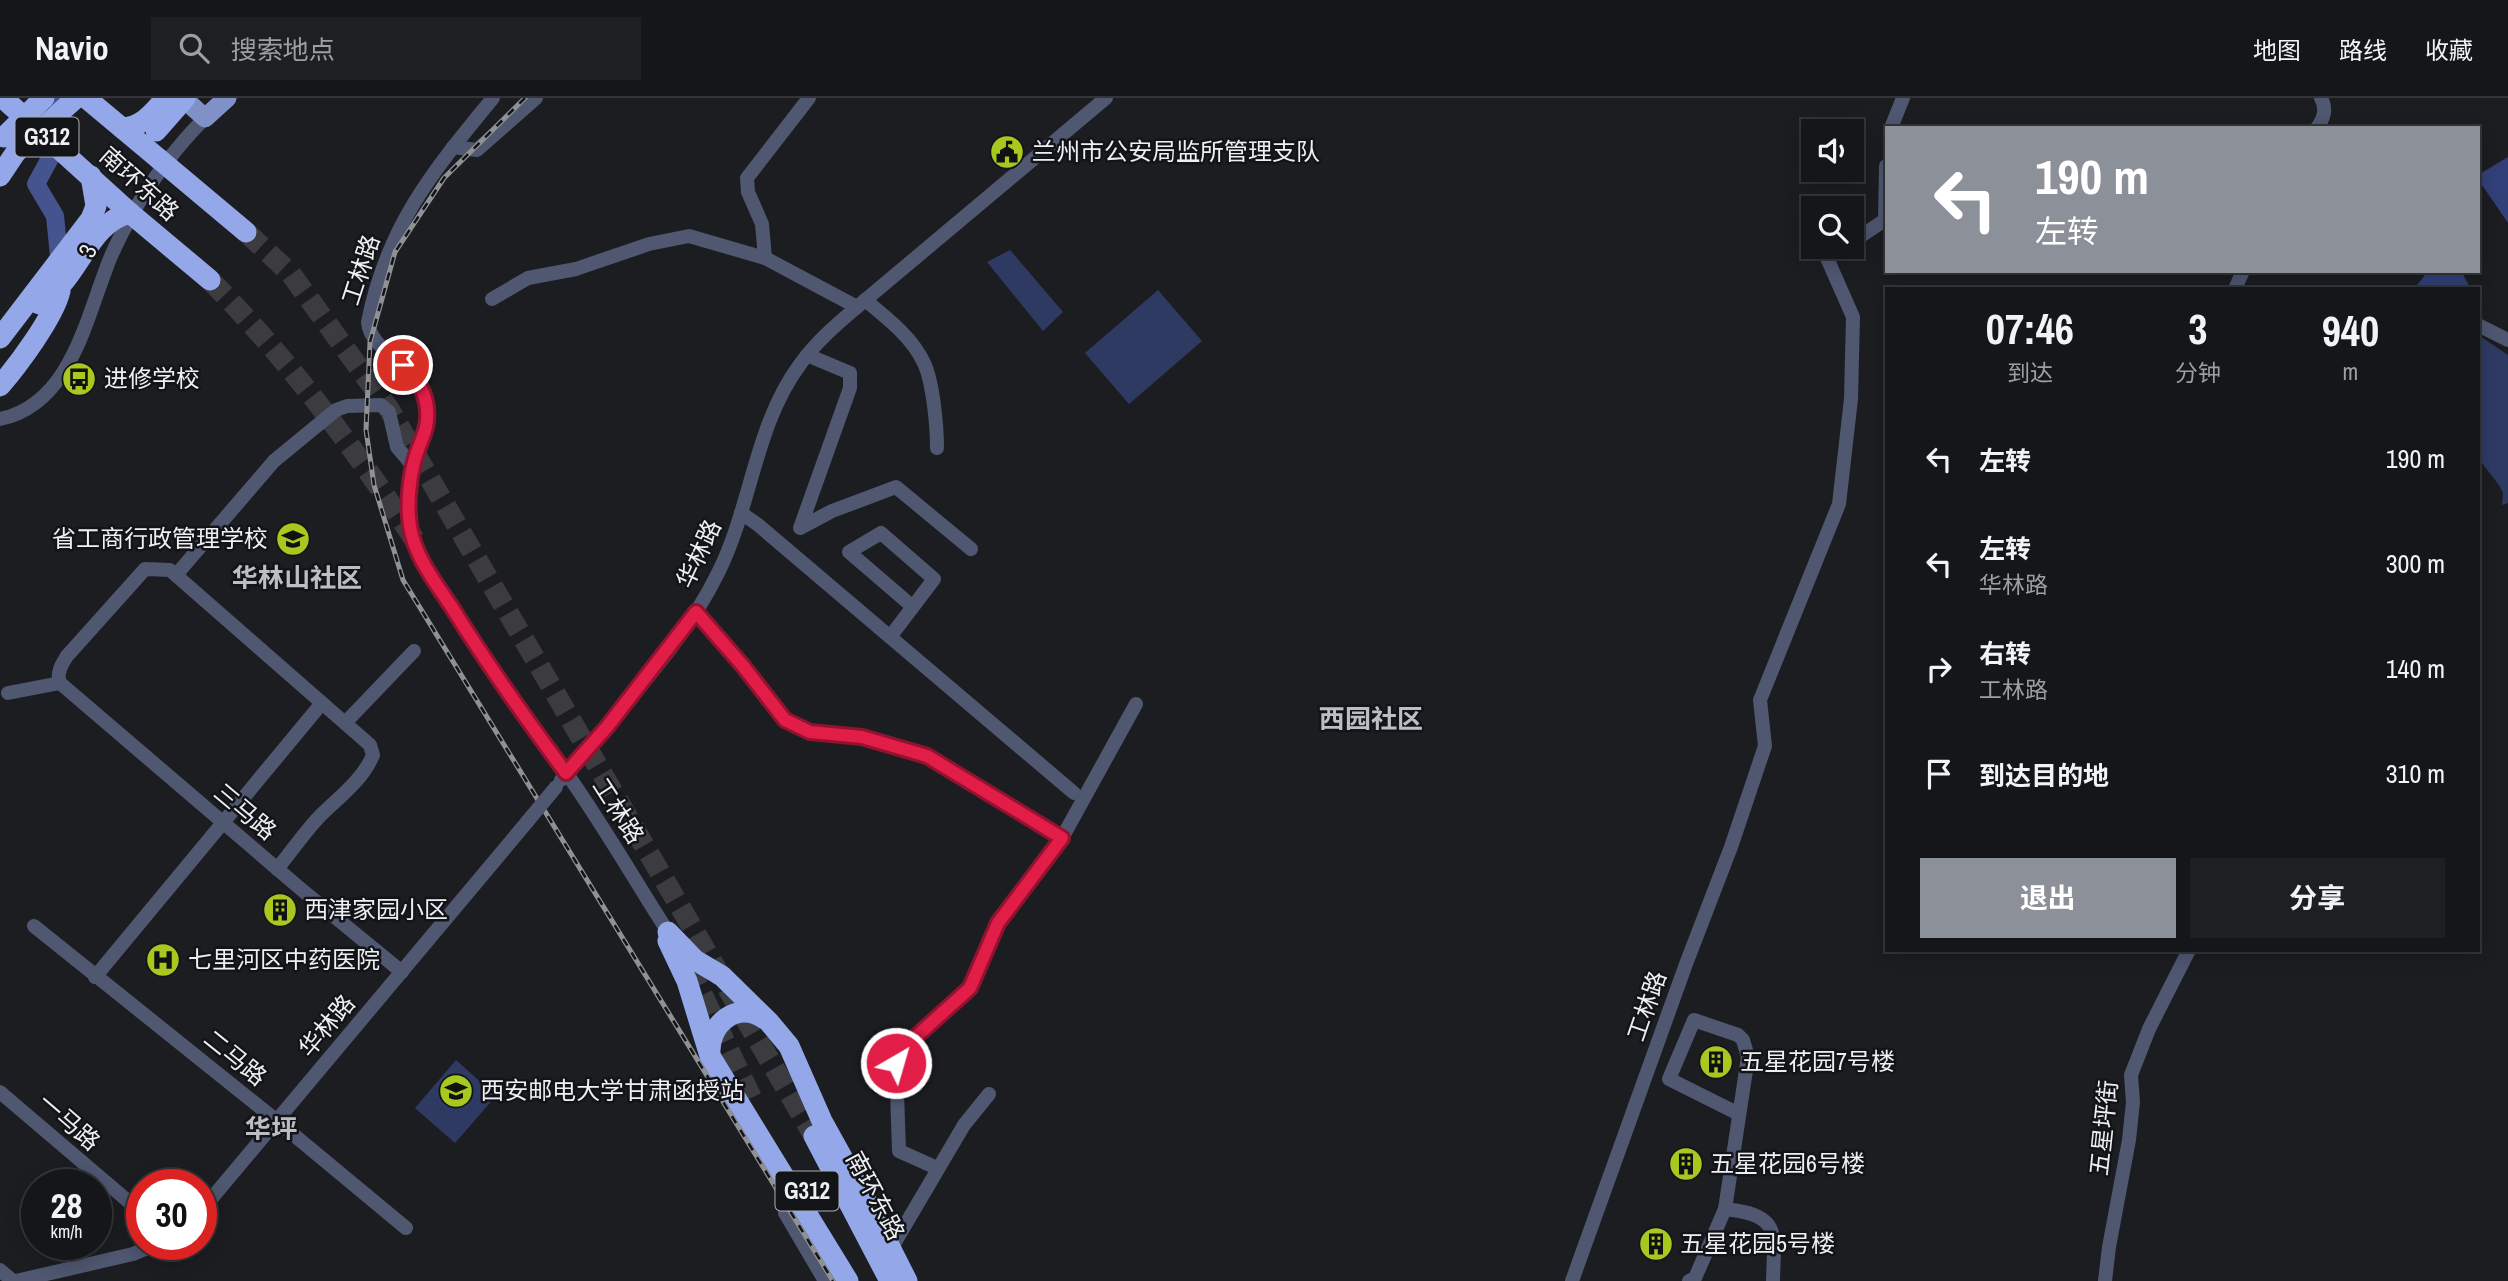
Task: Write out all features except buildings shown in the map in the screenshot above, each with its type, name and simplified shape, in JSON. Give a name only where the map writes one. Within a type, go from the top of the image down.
[{"type":"highway","name":"南环东路","points":[[3,98],[130,213],[211,280]]},
{"type":"highway","points":[[0,142],[44,98]]},
{"type":"highway","points":[[0,176],[16,152],[76,98]]},
{"type":"highway","points":[[155,156],[150,145],[150,126],[166,98]]},
{"type":"highway","points":[[122,128],[150,126],[184,98]]},
{"type":"highway","name":"南环东路","points":[[93,104],[246,232]]},
{"type":"highway","points":[[0,348],[28,314],[61,284],[96,224],[91,176]]},
{"type":"highway","points":[[0,338],[96,224],[130,213]]},
{"type":"highway","points":[[0,386],[42,326],[58,299],[61,284]]},
{"type":"highway","points":[[0,310],[34,295]]},
{"type":"highway","points":[[668,932],[695,960],[722,976],[769,1022],[789,1046],[822,1121],[906,1281]]},
{"type":"highway","points":[[668,932],[667,938],[687,981],[710,1056],[819,1253],[848,1281]]},
{"type":"highway","points":[[710,1056],[712,1034],[718,1024],[727,1017],[749,1012],[760,1015],[769,1022]]},
{"type":"highway","name":"G312","points":[[753,1101],[860,1281]]},
{"type":"highway","name":"南环东路","points":[[814,1136],[890,1281]]},
{"type":"main road","points":[[184,98],[205,118]]},
{"type":"main road","name":"3","points":[[205,118],[227,98]]},
{"type":"street","name":"工林路","points":[[494,98],[453,146],[416,198],[392,242],[383,266],[368,330],[374,340],[414,374],[424,395],[426,425],[412,466],[409,497],[410,527],[426,569],[515,703],[566,773],[668,932]]},
{"type":"street","points":[[453,146],[477,150],[536,98]]},
{"type":"street","points":[[765,258],[762,224],[748,192],[747,178],[809,98]]},
{"type":"street","name":"华林路","points":[[217,1192],[607,727],[696,612],[720,570],[741,513],[759,450],[781,396],[807,355],[861,303],[1106,98]]},
{"type":"street","points":[[1892,126],[1903,98]]},
{"type":"street","points":[[2318,126],[2325,110],[2321,98]]},
{"type":"street","name":"3","points":[[0,419],[24,411],[58,379],[76,348],[107,266],[133,214],[172,155],[205,118]]},
{"type":"street","points":[[1864,234],[1885,220]]},
{"type":"street","points":[[492,299],[528,278],[576,269],[649,244],[689,236],[765,258],[861,303],[898,327],[924,363],[937,422],[937,448]]},
{"type":"street","name":"工林路","points":[[1572,1281],[1731,847],[1765,746],[1760,700],[1839,504],[1851,399],[1853,317],[1827,259]]},
{"type":"street","points":[[2480,326],[2508,340]]},
{"type":"street","points":[[807,355],[850,373],[850,388],[800,528],[832,511],[896,487],[971,549]]},
{"type":"street","points":[[176,575],[274,461],[337,410],[347,406],[381,405],[389,412],[397,447],[412,466]]},
{"type":"street","points":[[741,513],[1074,793]]},
{"type":"street","points":[[890,637],[913,607],[934,579],[881,533],[849,552],[913,607]]},
{"type":"street","points":[[8,693],[60,683],[60,668],[67,656],[145,569],[170,570],[370,745],[373,755],[369,764],[277,869]]},
{"type":"street","points":[[696,612],[785,720],[810,732],[862,737],[927,756],[1062,838]]},
{"type":"street","points":[[345,723],[414,651]]},
{"type":"street","name":"三马路","points":[[60,683],[402,972]]},
{"type":"street","points":[[95,977],[322,703]]},
{"type":"street","points":[[937,1168],[899,1151],[896,1063],[899,1052],[970,988],[998,923],[1062,838],[1136,704]]},
{"type":"street","name":"二马路","points":[[34,926],[278,1121],[406,1228]]},
{"type":"street","name":"五星坪街","points":[[2105,1281],[2129,1140],[2133,1102],[2132,1076],[2149,1029],[2188,952]]},
{"type":"street","points":[[1689,1281],[1696,1278],[1725,1209],[1748,1057],[1743,1040],[1738,1035],[1693,1020],[1669,1079],[1739,1114]]},
{"type":"street","name":"一马路","points":[[0,1091],[126,1199]]},
{"type":"street","points":[[891,1249],[964,1125],[989,1094]]},
{"type":"street","points":[[1725,1209],[1761,1216],[1768,1223],[1773,1235],[1773,1281]]},
{"type":"street","points":[[785,1213],[819,1253],[825,1281]]},
{"type":"street","points":[[0,1270],[14,1281],[126,1256]]},
{"type":"shaded area","points":[[2508,157],[2508,223],[2480,182],[2480,174]]},
{"type":"shaded area","points":[[1010,250],[1063,312],[1043,331],[987,262]]},
{"type":"shaded area","points":[[2426,273],[2462,273],[2470,287],[2416,287]]},
{"type":"shaded area","points":[[1158,290],[1202,341],[1129,404],[1085,353]]},
{"type":"shaded area","points":[[2480,336],[2508,355],[2508,503],[2502,505],[2503,493],[2480,461]]},
{"type":"shaded area","points":[[456,1060],[496,1096],[455,1143],[415,1108]]},
{"type":"waterway","points":[[57,268],[59,256],[55,216],[36,184],[55,149],[59,98]]},
{"type":"tunnel","points":[[246,232],[291,274],[389,409],[814,1136]]},
{"type":"tunnel","points":[[210,280],[267,342],[321,407],[418,545]]},
{"type":"tunnel","points":[[689,967],[753,1101]]},
{"type":"railway","points":[[525,98],[444,178],[395,252],[370,342],[366,430],[374,485],[403,580],[833,1281]]},
{"type":"place","name":"兰州市公安局监所管理支队","points":[[1007,152]]},
{"type":"place","name":"进修学校","points":[[79,379]]},
{"type":"place","name":"省工商行政管理学校","points":[[293,539]]},
{"type":"place","name":"西津家园小区","points":[[280,910]]},
{"type":"place","name":"七里河区中药医院","points":[[163,960]]},
{"type":"place","name":"五星花园7号楼","points":[[1716,1062]]},
{"type":"place","name":"西安邮电大学甘肃函授站","points":[[456,1091]]},
{"type":"place","name":"五星花园6号楼","points":[[1686,1164]]},
{"type":"place","name":"五星花园5号楼","points":[[1656,1244]]},
{"type":"district","name":"华林山社区","points":[[297,578]]},
{"type":"district","name":"西园社区","points":[[1371,719]]},
{"type":"district","name":"华坪","points":[[271,1129]]},
{"type":"route","points":[[403,365],[414,374],[419,383],[427,410],[426,425],[412,466],[409,497],[410,527],[417,551],[475,644],[566,773],[607,727],[696,612],[785,720],[810,732],[862,737],[927,756],[1062,838],[998,923],[970,988],[899,1052],[896,1063]]}]
